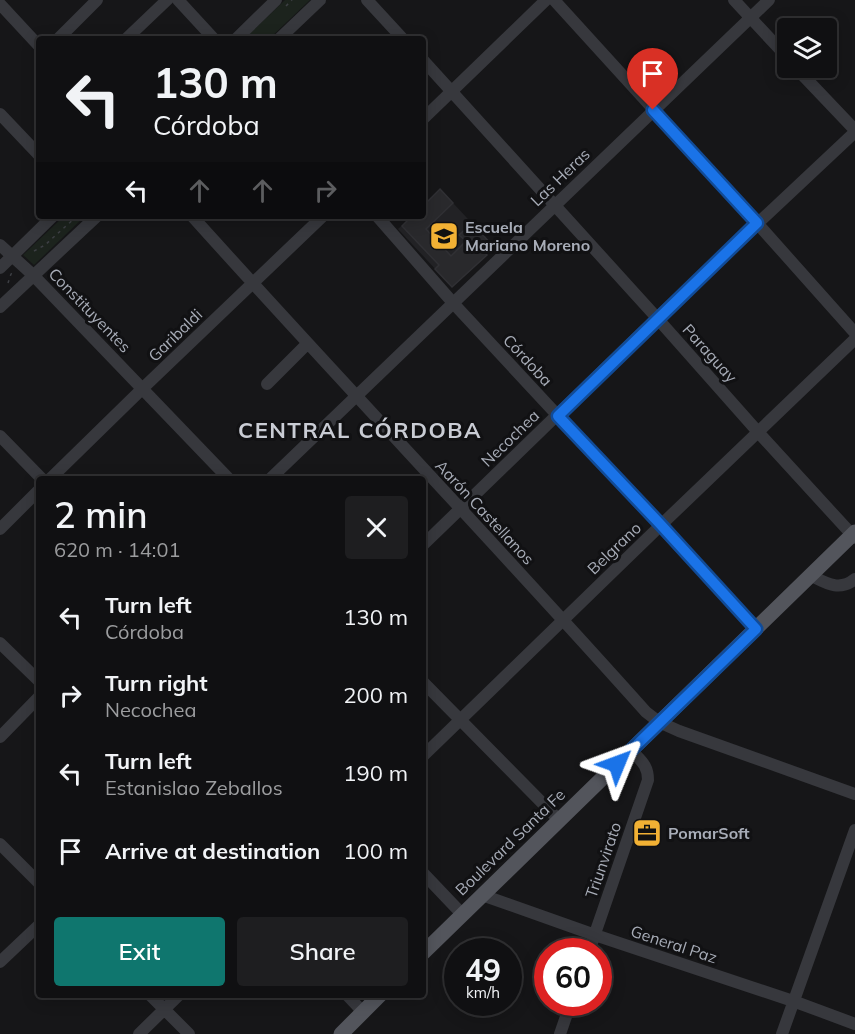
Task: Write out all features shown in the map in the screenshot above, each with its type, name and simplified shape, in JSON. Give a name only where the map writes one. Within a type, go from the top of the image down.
[{"type":"main road","name":"Boulevard Santa Fe","points":[[426,950],[810,575],[854,535]]},
{"type":"main road","points":[[341,1034],[377,998]]},
{"type":"street","points":[[61,36],[97,0]]},
{"type":"street","points":[[129,36],[167,0]]},
{"type":"street","points":[[178,0],[211,36]]},
{"type":"street","points":[[239,36],[276,0]]},
{"type":"street","points":[[282,36],[320,0]]},
{"type":"street","points":[[367,0],[400,36]]},
{"type":"street","points":[[426,116],[546,0]]},
{"type":"street","points":[[554,0],[855,333]]},
{"type":"street","points":[[734,0],[777,46]]},
{"type":"street","name":"Las Heras","points":[[273,476],[769,0]]},
{"type":"street","points":[[0,4],[36,43]]},
{"type":"street","name":"Paraguay","points":[[426,63],[758,432],[854,535]]},
{"type":"street","points":[[805,78],[855,131]]},
{"type":"street","points":[[0,114],[36,152]]},
{"type":"street","name":"Necochea","points":[[426,542],[657,318],[855,131]]},
{"type":"street","points":[[0,268],[16,261],[51,219]]},
{"type":"street","points":[[0,307],[94,219]]},
{"type":"street","name":"Aarón Castellanos","points":[[195,219],[646,712],[659,722],[679,731],[855,794]]},
{"type":"street","name":"Garibaldi","points":[[53,476],[320,219]]},
{"type":"street","name":"Córdoba","points":[[380,219],[454,304],[756,629]]},
{"type":"street","name":"Constituyentes","points":[[0,245],[33,275],[226,476]]},
{"type":"street","name":"Belgrano","points":[[426,753],[855,339]]},
{"type":"street","points":[[267,384],[307,344]]},
{"type":"street","points":[[0,436],[39,476]]},
{"type":"street","points":[[0,529],[36,493]]},
{"type":"street","points":[[810,575],[833,587],[855,579]]},
{"type":"street","points":[[0,643],[36,678]]},
{"type":"street","points":[[426,685],[559,820]]},
{"type":"street","points":[[0,737],[36,701]]},
{"type":"street","name":"Triunvirato","points":[[594,938],[648,780],[648,771],[631,750]]},
{"type":"street","points":[[782,1034],[855,830]]},
{"type":"street","points":[[0,844],[36,880]]},
{"type":"street","points":[[426,876],[462,914]]},
{"type":"street","name":"General Paz","points":[[482,895],[855,1024]]},
{"type":"street","points":[[0,962],[36,928]]},
{"type":"street","points":[[153,998],[189,1034]]},
{"type":"street","points":[[139,1034],[176,998]]},
{"type":"street","points":[[350,998],[363,1012]]},
{"type":"street","points":[[560,1034],[566,1016]]},
{"type":"path","points":[[7,288],[16,261],[45,245],[74,219]]},
{"type":"shaded area","points":[[285,0],[310,0],[272,36],[247,36]]},
{"type":"shaded area","name":"Escuela Mariano Moreno","points":[[440,189],[494,247],[452,287],[398,229],[409,219],[426,219],[426,203]]},
{"type":"shaded area","points":[[61,219],[82,219],[34,265],[23,255]]},
{"type":"building","name":"Escuela Mariano Moreno","points":[[440,189],[453,203],[426,229],[451,256],[466,241],[459,235],[472,223],[491,244],[483,251],[487,255],[452,287],[435,269],[439,265],[402,226],[409,219],[426,219],[426,203]]},
{"type":"place","name":"Escuela Mariano Moreno","points":[[444,236]]},
{"type":"place","name":"PomarSoft","points":[[647,833]]},
{"type":"district","name":"CENTRAL CÓRDOBA","points":[[360,430]]},
{"type":"route","points":[[617,764],[756,629],[558,416],[757,223],[653,110]]}]
